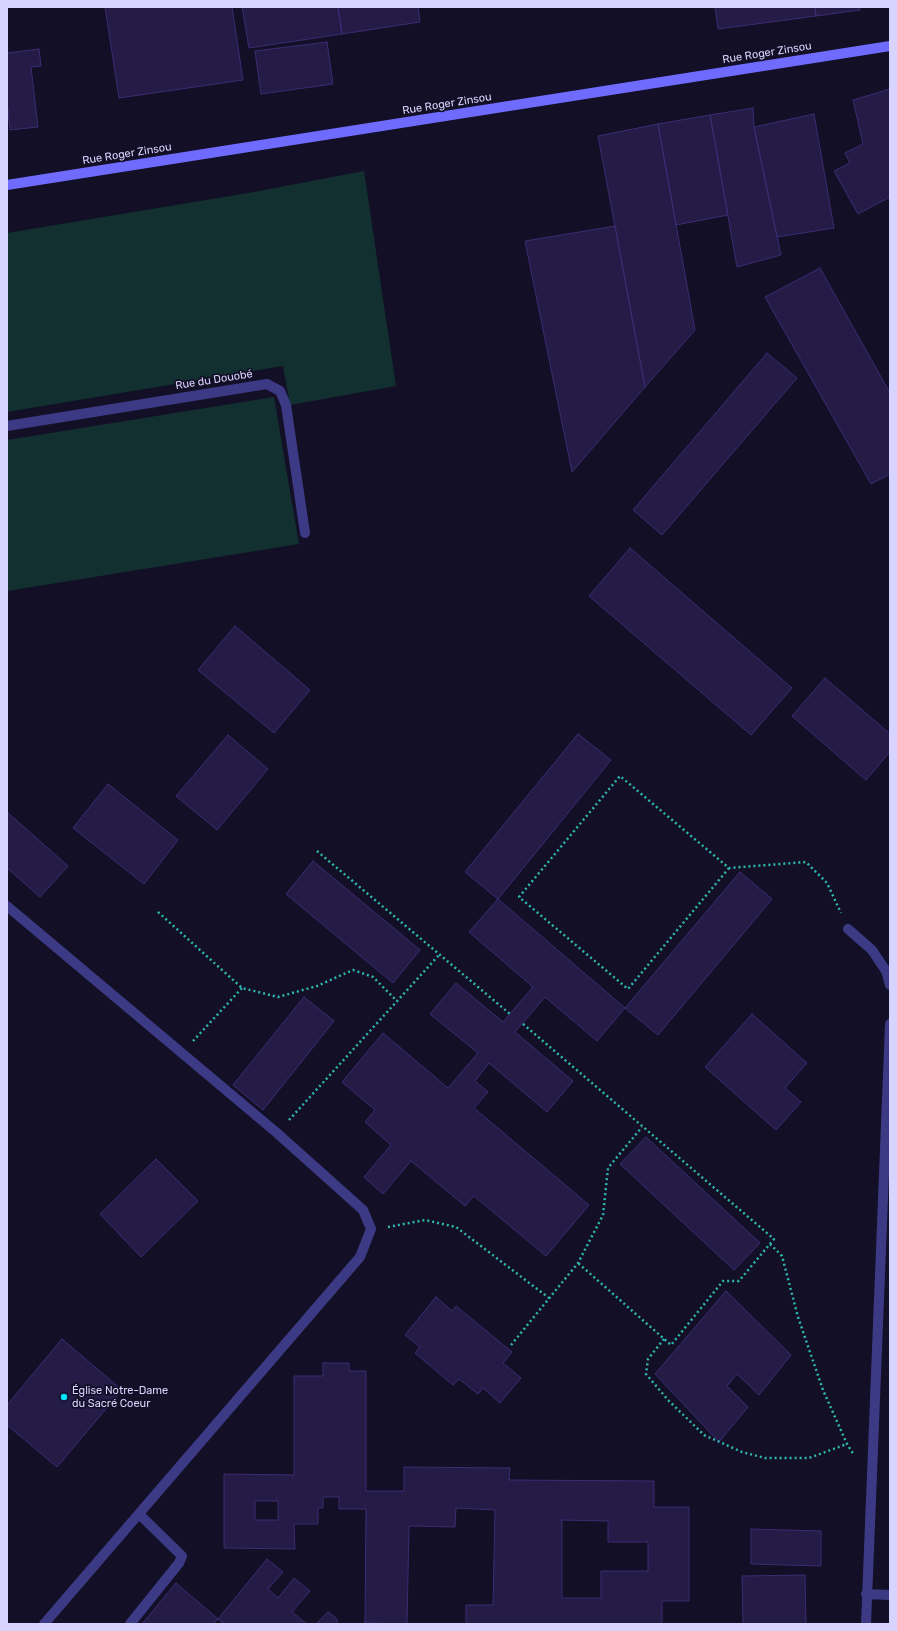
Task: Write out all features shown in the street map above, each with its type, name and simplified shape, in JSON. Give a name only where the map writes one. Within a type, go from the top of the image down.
[{"type":"street","name":"Rue Roger Zinsou","points":[[7,185],[890,46]]},
{"type":"street","name":"Rue du Douobé","points":[[7,426],[266,384],[280,390],[286,405],[305,533]]},
{"type":"street","points":[[7,906],[276,1134],[363,1210],[371,1230],[360,1257],[44,1624]]},
{"type":"street","points":[[848,929],[872,950],[886,971],[890,985]]},
{"type":"street","points":[[866,1624],[890,1024]]},
{"type":"street","points":[[130,1624],[179,1563],[182,1556],[139,1514]]},
{"type":"street","points":[[866,1594],[890,1595]]},
{"type":"path","points":[[730,868],[628,989],[519,897],[620,776],[730,868],[806,862],[827,883],[848,929]]},
{"type":"path","points":[[317,852],[510,1014]]},
{"type":"path","points":[[158,912],[242,988],[278,997],[317,986],[353,970],[373,977],[397,1001]]},
{"type":"path","points":[[276,1134],[439,955]]},
{"type":"path","points":[[181,1054],[242,988]]},
{"type":"path","points":[[523,1024],[774,1239],[739,1281],[723,1281],[671,1345],[578,1263]]},
{"type":"path","points":[[511,1346],[578,1263],[603,1214],[608,1168],[642,1127]]},
{"type":"path","points":[[371,1230],[425,1220],[456,1227],[549,1298]]},
{"type":"path","points":[[770,1244],[782,1256],[798,1317],[823,1390],[847,1444],[871,1478]]},
{"type":"path","points":[[664,1339],[648,1359],[646,1374],[668,1400],[704,1435],[742,1452],[765,1458],[809,1458],[847,1444]]},
{"type":"green space","points":[[364,171],[396,386],[290,405],[283,366],[7,412],[7,233],[254,192]]},
{"type":"green space","points":[[274,397],[299,544],[7,591],[7,440]]},
{"type":"building","points":[[105,7],[232,7],[243,80],[119,98]]},
{"type":"building","points":[[242,7],[338,7],[342,34],[249,48]]},
{"type":"building","points":[[338,7],[418,7],[420,22],[342,34]]},
{"type":"building","points":[[715,7],[815,7],[816,16],[718,29]]},
{"type":"building","points":[[815,7],[859,7],[860,10],[816,16]]},
{"type":"building","points":[[327,42],[333,84],[261,94],[255,51]]},
{"type":"building","points":[[39,49],[41,66],[31,67],[38,127],[10,130],[7,100],[7,53]]},
{"type":"building","points":[[890,89],[890,197],[858,214],[834,171],[850,163],[845,153],[863,144],[853,100]]},
{"type":"building","points":[[753,108],[754,127],[781,255],[737,267],[710,115]]},
{"type":"building","points":[[814,114],[834,228],[777,237],[754,127]]},
{"type":"building","points":[[710,115],[728,215],[676,225],[658,124]]},
{"type":"building","points":[[658,124],[695,330],[645,387],[598,136]]},
{"type":"building","points":[[615,226],[645,387],[572,472],[525,241]]},
{"type":"building","points":[[820,268],[890,393],[890,474],[871,484],[765,297]]},
{"type":"building","points":[[767,353],[797,378],[662,535],[633,510]]},
{"type":"building","points":[[630,548],[792,688],[751,735],[589,596]]},
{"type":"building","points":[[235,626],[310,690],[274,733],[198,670]]},
{"type":"building","points":[[825,678],[890,734],[890,752],[866,780],[792,716]]},
{"type":"building","points":[[578,734],[611,760],[498,899],[465,872]]},
{"type":"building","points":[[228,735],[268,769],[217,830],[176,796]]},
{"type":"building","points":[[108,784],[178,840],[144,884],[73,828]]},
{"type":"building","points":[[7,812],[68,866],[40,897],[7,868]]},
{"type":"building","points":[[313,861],[420,950],[393,983],[286,894]]},
{"type":"building","points":[[740,872],[772,899],[658,1035],[625,1008]]},
{"type":"building","points":[[498,899],[625,1008],[597,1041],[545,997],[515,1032],[573,1081],[547,1112],[489,1063],[475,1081],[488,1092],[474,1108],[589,1205],[546,1256],[474,1196],[465,1206],[411,1161],[383,1194],[364,1177],[391,1145],[365,1122],[375,1110],[342,1082],[383,1033],[448,1088],[478,1053],[430,1014],[456,983],[503,1022],[533,987],[469,932]]},
{"type":"building","points":[[304,997],[334,1021],[263,1110],[233,1085]]},
{"type":"building","points":[[752,1014],[807,1063],[785,1088],[801,1102],[776,1130],[705,1067]]},
{"type":"building","points":[[646,1137],[760,1243],[734,1270],[620,1164]]},
{"type":"building","points":[[156,1159],[198,1201],[141,1257],[100,1214]]},
{"type":"building","points":[[726,1291],[791,1355],[759,1395],[737,1374],[727,1386],[748,1407],[719,1442],[655,1374]]},
{"type":"building","points":[[436,1297],[452,1311],[456,1306],[512,1352],[503,1363],[521,1378],[500,1403],[483,1388],[478,1394],[459,1379],[453,1385],[415,1353],[420,1347],[405,1335]]},
{"type":"building","name":"Église Notre-Dame du Sacré Coeur","points":[[62,1339],[122,1390],[57,1467],[7,1425],[7,1405]]},
{"type":"building","points":[[323,1363],[349,1363],[349,1371],[366,1371],[366,1491],[404,1491],[404,1467],[510,1468],[509,1480],[654,1481],[654,1507],[689,1507],[689,1601],[662,1601],[662,1624],[466,1624],[466,1605],[493,1605],[495,1510],[456,1508],[455,1527],[409,1526],[407,1624],[365,1623],[366,1509],[339,1509],[339,1497],[323,1497],[323,1508],[318,1508],[318,1524],[294,1524],[295,1549],[224,1548],[224,1474],[294,1475],[294,1376],[323,1376]],"holes":[[[255,1501],[278,1501],[278,1520],[255,1520]],[[562,1520],[608,1521],[608,1542],[648,1542],[648,1571],[601,1571],[601,1598],[562,1598]]]},
{"type":"building","points":[[751,1529],[821,1531],[821,1566],[751,1564]]},
{"type":"building","points":[[267,1559],[283,1572],[268,1589],[278,1598],[294,1578],[310,1591],[292,1612],[307,1624],[225,1624],[218,1619]]},
{"type":"building","points":[[805,1575],[806,1624],[743,1624],[742,1576]]},
{"type":"building","points":[[176,1583],[218,1619],[213,1624],[142,1624]]},
{"type":"building","points":[[328,1612],[336,1618],[338,1624],[316,1624]]},
{"type":"place","name":"Église Notre-Dame du Sacré Coeur","points":[[64,1397]]}]
